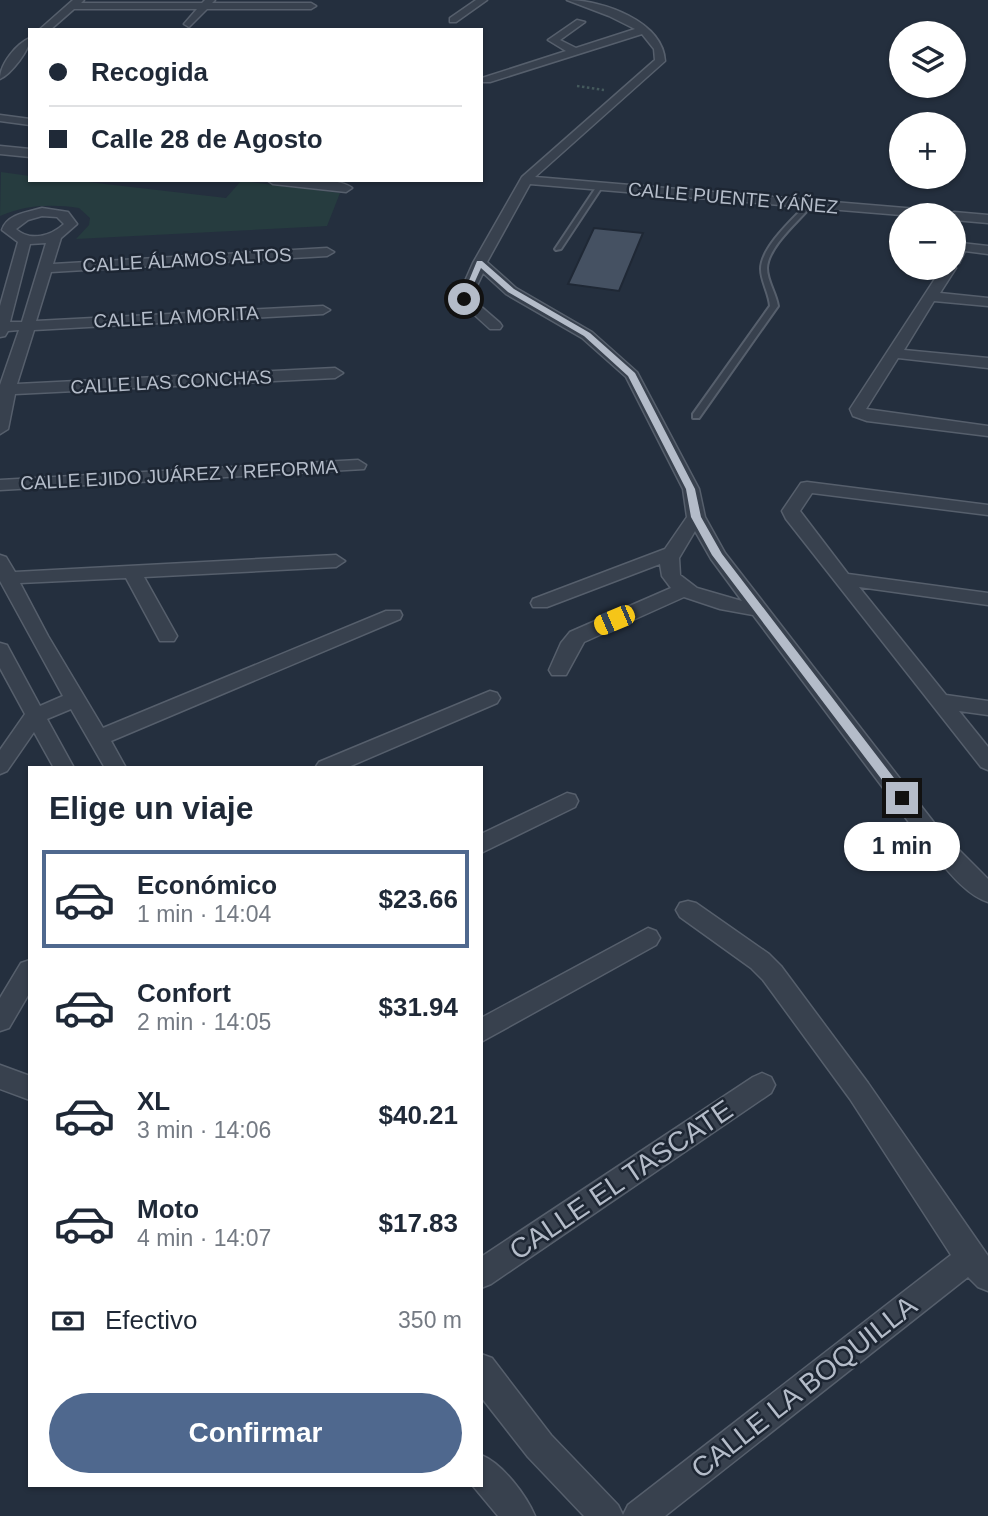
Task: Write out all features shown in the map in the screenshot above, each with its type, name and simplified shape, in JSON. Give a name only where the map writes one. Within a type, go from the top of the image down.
[{"type":"street","points":[[453,20],[482,0]]},
{"type":"street","points":[[495,326],[464,299],[480,262],[500,231],[526,180],[660,61],[659,44],[644,30],[572,0]]},
{"type":"street","points":[[189,24],[208,2]]},
{"type":"street","points":[[46,28],[75,3],[208,2],[312,6]]},
{"type":"street","points":[[575,52],[552,40],[580,22]]},
{"type":"street","points":[[486,80],[644,30]]},
{"type":"street","points":[[0,76],[13,61],[16,51],[28,42]]},
{"type":"street","points":[[0,118],[28,122]]},
{"type":"street","points":[[0,150],[28,153]]},
{"type":"street","name":"CALLE PUENTE YÁÑEZ","points":[[526,180],[889,211]]},
{"type":"street","points":[[291,182],[346,188]]},
{"type":"street","points":[[52,212],[67,216],[71,224],[69,229],[55,236],[25,239],[11,234],[5,225],[32,214],[52,212]]},
{"type":"street","points":[[966,217],[988,219]]},
{"type":"street","points":[[0,429],[4,390],[30,325],[55,236]]},
{"type":"street","points":[[1,329],[20,268],[25,239]]},
{"type":"street","points":[[966,248],[988,250]]},
{"type":"street","name":"CALLE ÁLAMOS ALTOS","points":[[47,268],[327,252]]},
{"type":"street","points":[[480,262],[511,291],[587,335],[632,375],[691,489],[696,517],[732,576],[934,839],[960,868],[988,893]]},
{"type":"street","points":[[0,269],[20,268]]},
{"type":"street","points":[[942,280],[858,408],[859,413],[988,431]]},
{"type":"street","points":[[932,297],[988,302]]},
{"type":"street","name":"CALLE LA MORITA","points":[[1,329],[30,325],[323,310]]},
{"type":"street","points":[[894,353],[988,363]]},
{"type":"street","name":"CALLE LAS CONCHAS","points":[[4,390],[335,373]]},
{"type":"street","name":"CALLE EJIDO JUÁREZ Y REFORMA","points":[[0,485],[358,465]]},
{"type":"street","points":[[988,510],[807,488],[792,508],[792,514],[988,762]]},
{"type":"street","points":[[696,517],[672,553],[669,570],[684,590],[714,601],[760,610]]},
{"type":"street","points":[[540,603],[672,553]]},
{"type":"street","points":[[115,766],[38,636],[4,570],[132,571],[336,561]]},
{"type":"street","points":[[132,571],[167,636]]},
{"type":"street","points":[[843,579],[988,599]]},
{"type":"street","points":[[559,670],[577,637],[684,590]]},
{"type":"street","points":[[97,737],[393,615]]},
{"type":"street","points":[[0,650],[63,766]]},
{"type":"street","points":[[331,766],[490,698]]},
{"type":"street","points":[[0,765],[34,716],[76,699]]},
{"type":"street","points":[[939,701],[988,708]]},
{"type":"street","points":[[483,843],[567,801]]},
{"type":"street","points":[[688,910],[761,961],[772,973],[859,1091],[979,1267]]},
{"type":"street","points":[[483,1030],[648,939]]},
{"type":"street","points":[[0,1020],[28,973]]},
{"type":"street","points":[[0,1077],[28,1087]]},
{"type":"street","name":"CALLE EL TASCATE","points":[[483,1273],[762,1085]]},
{"type":"street","name":"CALLE LA BOQUILLA","points":[[639,1516],[979,1267]]},
{"type":"street","points":[[483,1372],[503,1405],[547,1456],[607,1516]]},
{"type":"street","points":[[483,1473],[519,1516]]},
{"type":"lane","points":[[558,249],[599,187]]},
{"type":"lane","points":[[696,416],[774,306],[764,267],[766,255],[810,204]]},
{"type":"green space","points":[[1,172],[28,176],[28,182],[88,182],[226,198],[240,182],[340,193],[327,226],[76,239],[89,225],[90,218],[79,208],[39,206],[0,216]]},
{"type":"building","points":[[594,228],[643,233],[619,291],[568,284]]},
{"type":"route","points":[[464,299],[480,262],[511,291],[587,335],[632,375],[691,489],[696,517],[717,555],[902,798]]}]
